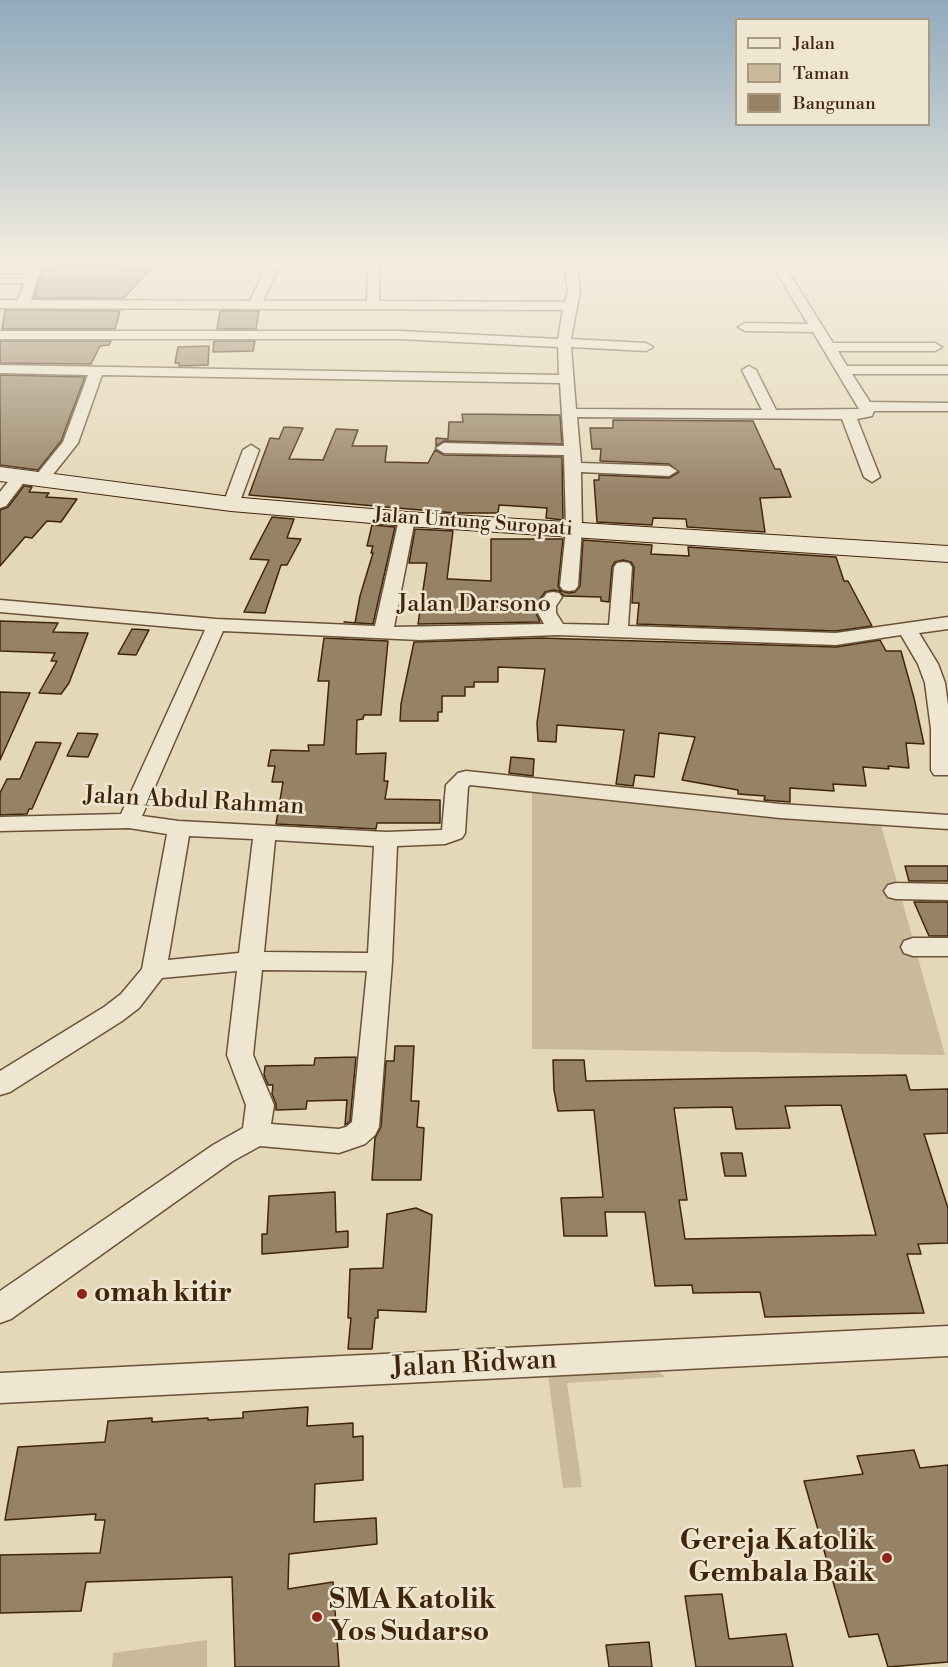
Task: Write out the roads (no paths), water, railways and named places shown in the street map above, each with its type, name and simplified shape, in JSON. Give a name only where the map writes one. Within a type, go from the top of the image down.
[{"type":"main road","name":"Jalan Untung Suropati","points":[[20,477],[231,504],[407,519],[948,554]]},
{"type":"street","points":[[564,343],[573,451],[574,529],[569,586]]},
{"type":"street","points":[[580,343],[646,346]]},
{"type":"street","points":[[571,413],[848,416],[867,413],[865,406],[826,343]]},
{"type":"street","points":[[828,347],[935,347]]},
{"type":"street","points":[[0,369],[284,369],[568,379]]},
{"type":"street","points":[[0,503],[20,477],[70,443],[97,370]]},
{"type":"street","points":[[749,370],[771,414]]},
{"type":"street","points":[[843,370],[948,370]]},
{"type":"street","points":[[865,406],[948,407]]},
{"type":"street","points":[[848,416],[872,477]]},
{"type":"street","points":[[444,448],[573,451]]},
{"type":"street","points":[[231,504],[251,450]]},
{"type":"street","points":[[573,467],[669,471]]},
{"type":"street","points":[[384,630],[407,519]]},
{"type":"street","points":[[618,630],[623,567]]},
{"type":"street","points":[[553,597],[547,606],[547,614],[557,630]]},
{"type":"street","name":"Jalan Darsono","points":[[0,606],[216,625],[464,634],[618,630],[836,639],[948,623]]},
{"type":"street","points":[[129,821],[216,625]]},
{"type":"street","points":[[907,629],[928,664],[935,683],[941,729],[942,770]]},
{"type":"street","name":"Jalan Abdul Rahman","points":[[0,824],[129,821],[179,828],[386,839],[445,837],[454,833],[457,784],[466,778],[780,811],[948,822]]},
{"type":"street","points":[[0,1084],[113,1014],[130,1001],[154,970],[179,828]]},
{"type":"street","points":[[256,1134],[260,1105],[240,1055],[265,832]]},
{"type":"street","points":[[0,1310],[223,1153],[256,1134],[339,1141],[355,1136],[364,1127],[380,962],[386,839]]},
{"type":"street","points":[[896,891],[948,892]]},
{"type":"street","points":[[914,947],[948,947]]},
{"type":"street","points":[[154,970],[251,961],[380,962]]},
{"type":"street","name":"Jalan Ridwan","points":[[0,1388],[948,1341]]},
{"type":"place","name":"omah kitir","points":[[82,1294]]},
{"type":"place","name":"Gereja Katolik Gembala Baik","points":[[887,1558]]},
{"type":"place","name":"SMA Katolik Yos Sudarso","points":[[317,1617]]}]
